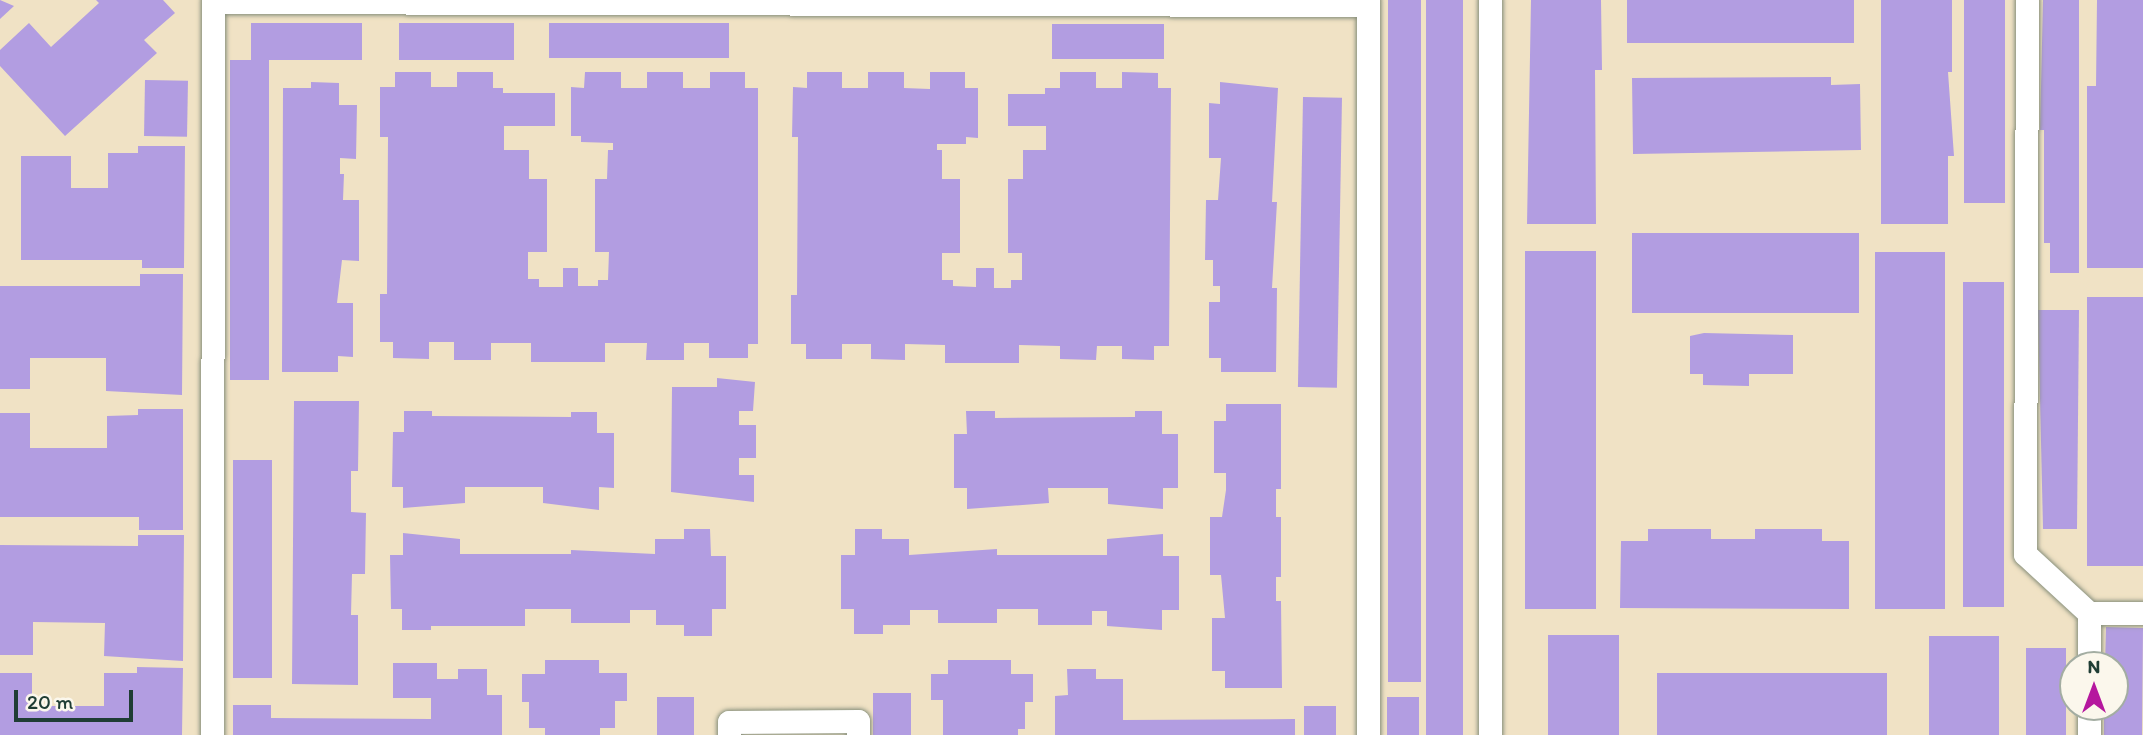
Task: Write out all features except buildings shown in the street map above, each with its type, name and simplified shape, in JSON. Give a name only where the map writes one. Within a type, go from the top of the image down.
[{"type":"lane","points":[[1490,0],[1490,735]]},
{"type":"lane","points":[[2027,0],[2025,554],[2089,613],[2143,613]]},
{"type":"lane","points":[[212,735],[213,1],[1368,2],[1368,735]]},
{"type":"lane","points":[[2089,613],[2089,651]]},
{"type":"lane","points":[[729,735],[729,722],[845,721],[858,721],[858,735]]}]
